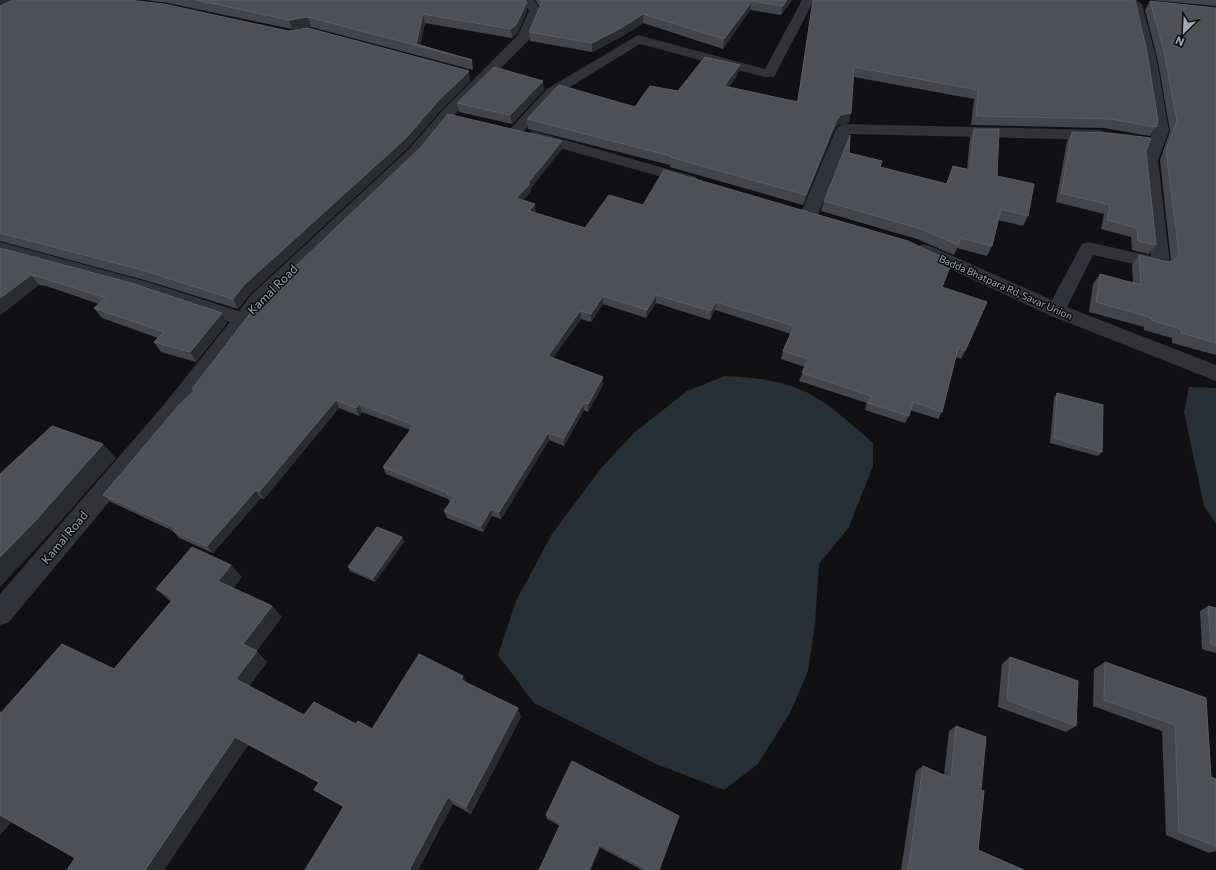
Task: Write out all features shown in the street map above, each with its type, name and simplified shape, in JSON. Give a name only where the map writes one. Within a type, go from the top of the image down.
[{"type":"street","name":"Kamal Road","points":[[2,608],[170,413],[258,300],[454,117],[483,78],[524,36],[535,11],[528,0]]},
{"type":"street","points":[[702,184],[570,145],[508,130],[552,92],[638,39],[769,74],[808,0]]},
{"type":"street","points":[[1056,310],[1088,248],[1160,264],[1150,160],[1150,142],[1160,131],[1150,61],[1137,4]]},
{"type":"street","points":[[469,74],[483,78]]},
{"type":"street","points":[[810,215],[844,129],[1117,136]]},
{"type":"street","name":"Badda Bhatpara Rd, Savar Union","points":[[911,244],[1056,310],[1216,373]]},
{"type":"street","points":[[0,248],[141,286],[243,319]]},
{"type":"shaded area","points":[[725,376],[755,378],[785,384],[813,395],[840,414],[873,443],[873,466],[849,527],[819,564],[815,624],[808,671],[791,711],[758,764],[724,790],[656,764],[534,703],[498,655],[516,601],[552,534],[602,467],[635,432],[687,391]]},
{"type":"shaded area","points":[[1189,387],[1216,388],[1216,524],[1204,506],[1184,412]]},
{"type":"building","points":[[13,0],[129,0],[164,4],[288,31],[308,28],[469,71],[438,101],[406,138],[245,284],[233,299],[142,270],[0,233],[0,6]]},
{"type":"building","points":[[196,0],[525,0],[527,2],[516,25],[511,29],[423,14],[416,44],[472,60],[308,17],[289,20]]},
{"type":"building","points":[[540,0],[787,0],[783,6],[752,1],[724,39],[643,14],[621,28],[592,43],[529,32],[542,2]]},
{"type":"building","points":[[813,0],[1135,0],[1147,52],[1158,121],[1156,127],[1110,119],[976,116],[978,90],[854,67],[851,113],[841,115],[837,119],[806,195],[670,157],[671,156],[527,119],[559,85],[635,107],[650,86],[678,91],[705,57],[740,65],[724,86],[798,102]]},
{"type":"building","points":[[1150,1],[1216,8],[1216,343],[1181,333],[1181,329],[1151,320],[1152,318],[1096,302],[1100,274],[1141,285],[1139,255],[1168,262],[1175,260],[1179,254],[1166,150],[1177,121],[1164,51]]},
{"type":"building","points":[[494,67],[543,81],[510,115],[457,103]]},
{"type":"building","points":[[448,114],[562,141],[528,183],[530,184],[516,198],[535,204],[529,211],[585,228],[609,195],[643,205],[664,170],[908,241],[952,262],[942,287],[987,302],[965,351],[958,348],[942,412],[913,402],[909,416],[868,403],[871,396],[802,373],[808,359],[783,351],[794,326],[716,302],[711,311],[656,295],[647,310],[603,296],[591,314],[580,311],[548,356],[603,377],[588,404],[584,403],[564,438],[548,433],[499,512],[491,509],[481,526],[444,511],[454,497],[447,494],[448,493],[383,467],[414,425],[359,404],[356,408],[336,400],[259,492],[256,490],[207,546],[173,531],[176,528],[103,495],[179,405],[195,390],[192,389],[262,298],[420,148]]},
{"type":"building","points":[[974,129],[999,129],[997,176],[1034,184],[1028,216],[1001,209],[992,246],[961,238],[958,245],[921,229],[824,201],[850,135],[849,153],[882,161],[880,167],[947,184],[953,166],[970,170]]},
{"type":"building","points":[[1072,132],[1109,133],[1151,138],[1146,151],[1156,245],[1138,241],[1137,228],[1107,220],[1110,205],[1061,193]]},
{"type":"building","points":[[0,248],[128,282],[222,313],[190,352],[154,342],[164,332],[94,308],[106,298],[37,276],[31,275],[0,298]]},
{"type":"building","points":[[1057,393],[1103,405],[1102,452],[1054,438]]},
{"type":"building","points":[[52,426],[103,444],[36,520],[0,557],[0,474]]},
{"type":"building","points":[[377,527],[402,537],[373,578],[348,567]]},
{"type":"building","points":[[192,547],[231,565],[218,581],[272,606],[243,644],[257,651],[236,679],[304,715],[314,702],[356,724],[358,721],[372,729],[419,654],[463,676],[461,680],[518,708],[466,807],[448,797],[409,870],[305,870],[344,806],[314,790],[319,782],[235,737],[145,870],[67,870],[75,858],[0,815],[0,714],[62,644],[114,669],[174,598],[156,589]]},
{"type":"building","points":[[1208,606],[1216,608],[1216,646],[1211,644]]},
{"type":"building","points":[[1010,657],[1078,681],[1076,726],[1007,700]]},
{"type":"building","points":[[1105,662],[1206,698],[1211,777],[1216,779],[1216,846],[1179,832],[1175,725],[1104,700]]},
{"type":"building","points":[[956,726],[986,737],[981,790],[984,791],[978,850],[1024,870],[908,870],[923,766],[951,778]]},
{"type":"building","points":[[572,761],[679,816],[659,870],[649,870],[600,844],[589,870],[539,870],[561,823],[546,815]]}]
